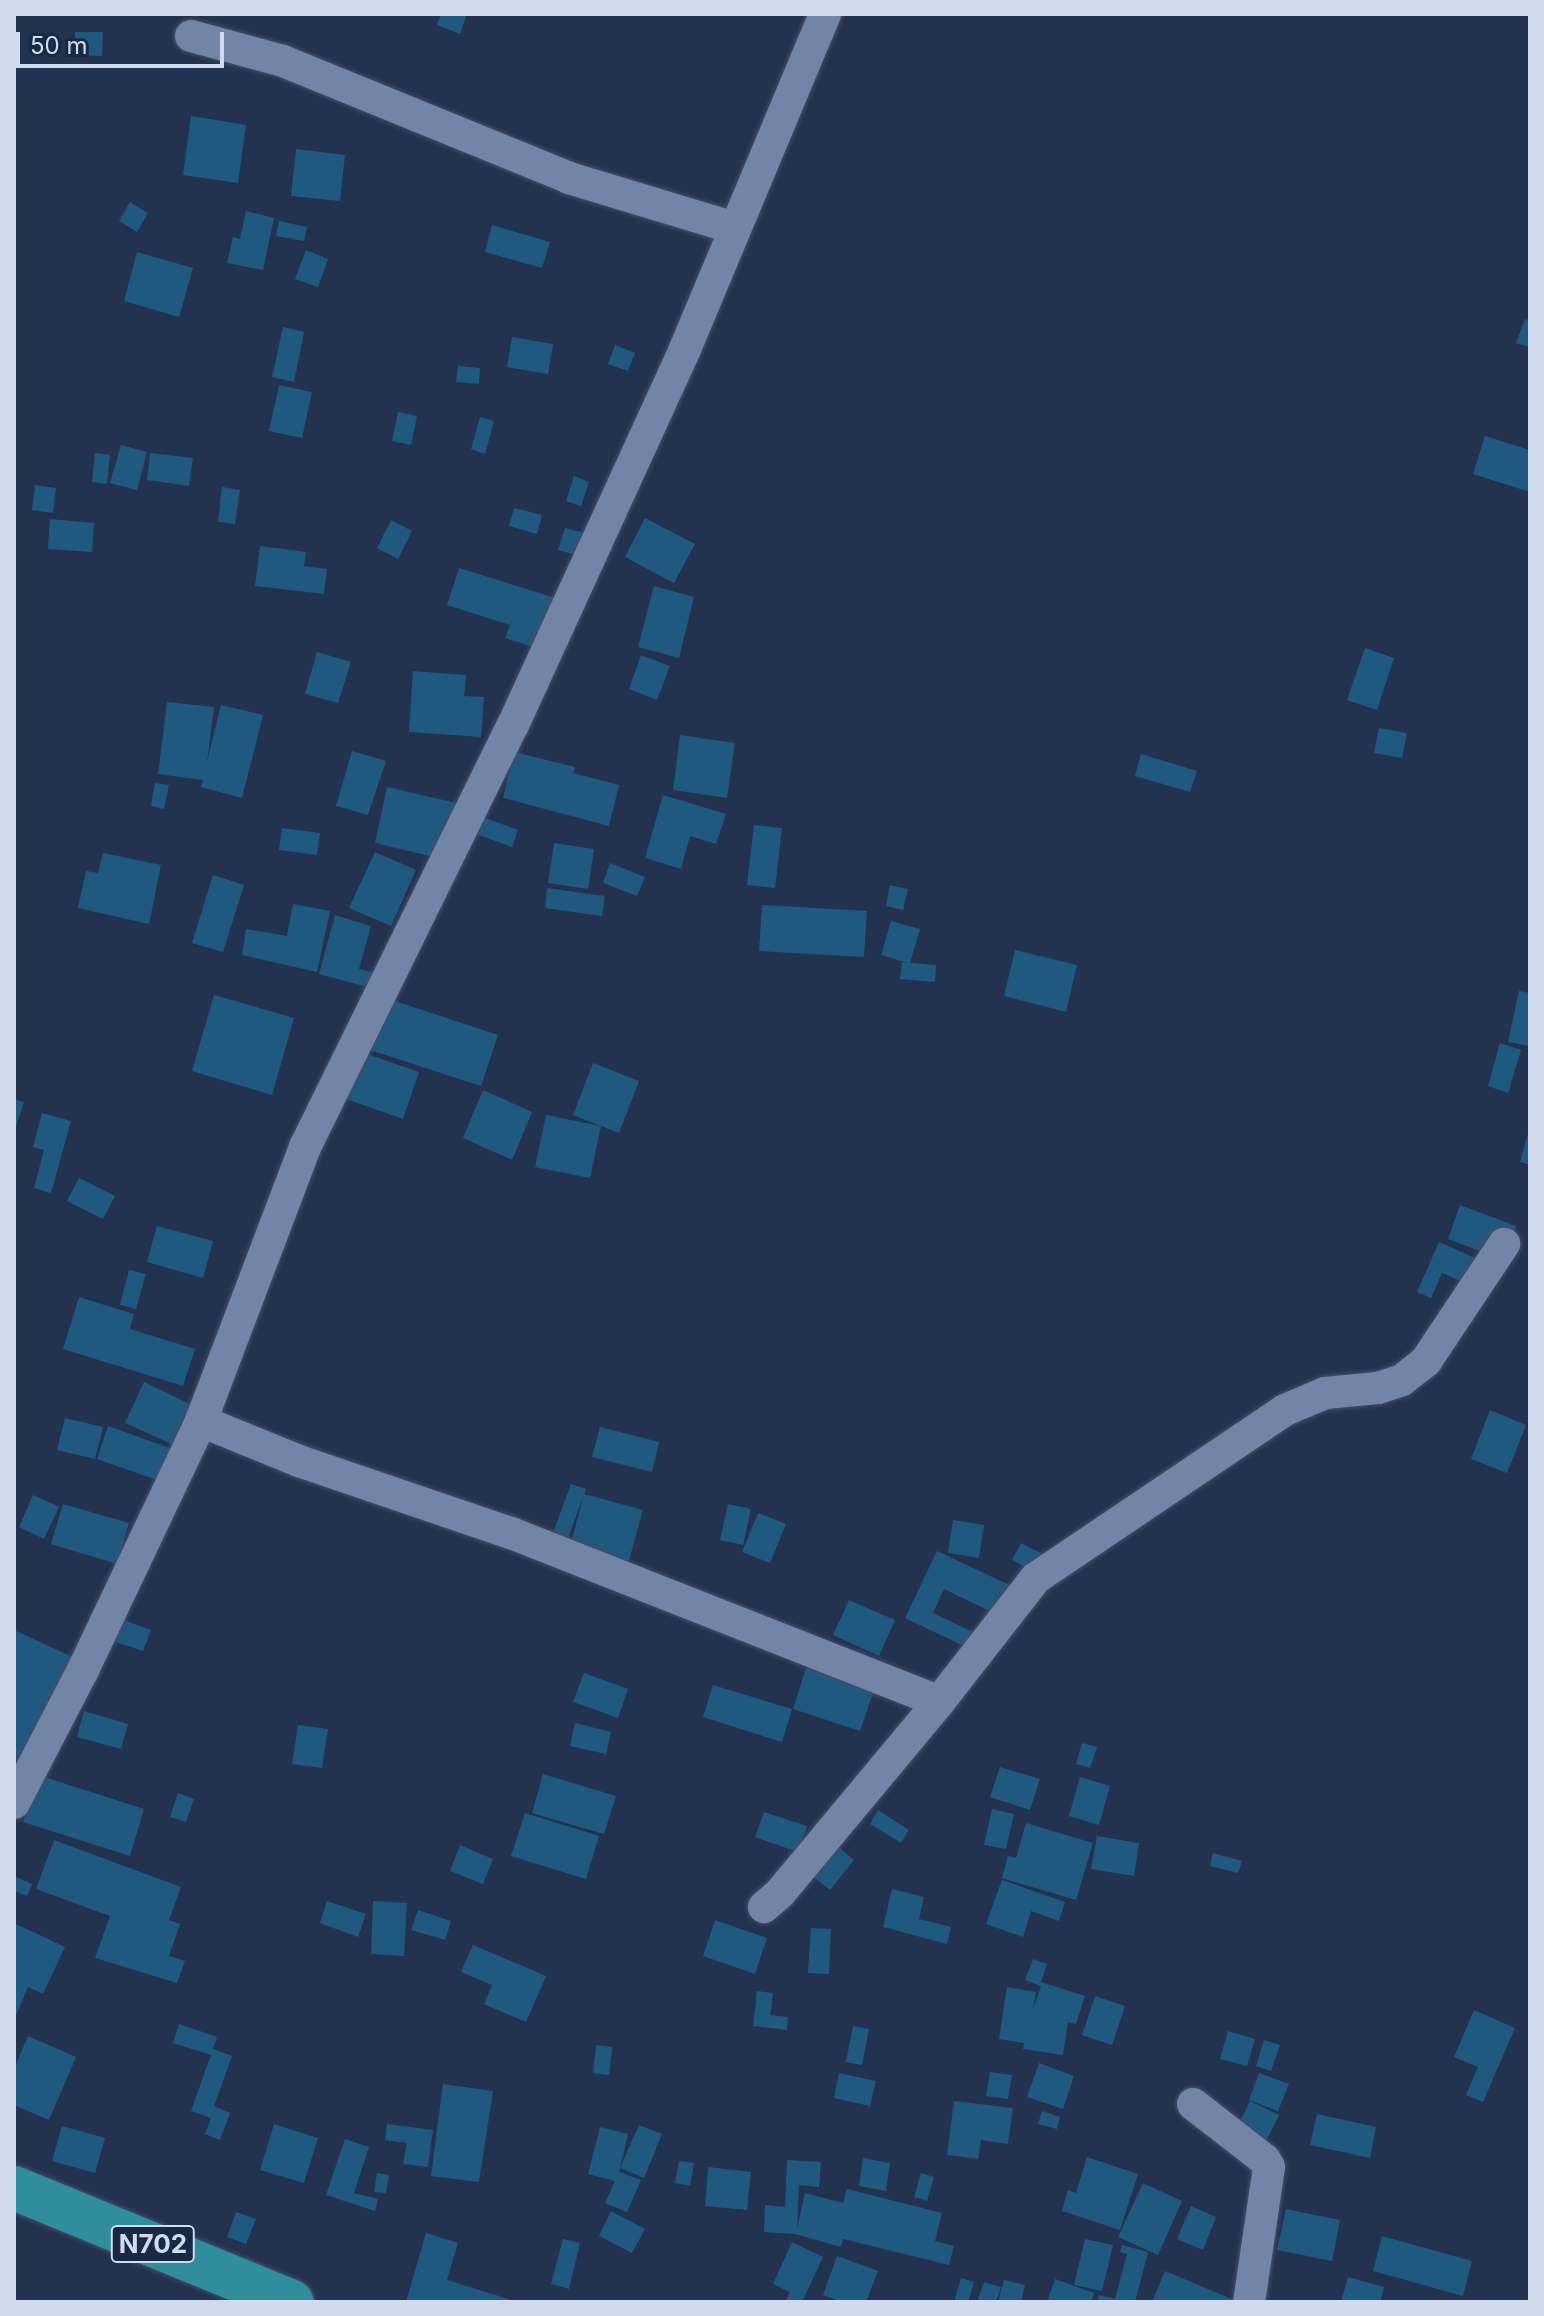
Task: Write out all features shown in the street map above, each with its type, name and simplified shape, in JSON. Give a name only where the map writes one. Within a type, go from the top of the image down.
[{"type":"highway","name":"N702","points":[[14,2188],[292,2302]]},
{"type":"street","points":[[14,1803],[83,1670],[201,1421],[306,1145],[513,725],[685,349],[825,14]]},
{"type":"street","points":[[191,36],[283,61],[569,178],[735,228]]},
{"type":"street","points":[[764,1907],[780,1893],[939,1702],[1036,1578],[1285,1410],[1325,1393],[1378,1388],[1402,1380],[1426,1361],[1504,1244]]},
{"type":"street","points":[[201,1421],[299,1461],[511,1533],[939,1702]]},
{"type":"street","points":[[1193,2104],[1265,2160],[1269,2167],[1249,2302]]},
{"type":"building","points":[[441,14],[467,14],[460,34],[437,25]]},
{"type":"building","points":[[75,32],[103,32],[102,56],[75,55]]},
{"type":"building","points":[[191,116],[246,125],[238,183],[183,175]]},
{"type":"building","points":[[296,149],[345,155],[340,201],[291,196]]},
{"type":"building","points":[[130,202],[148,213],[137,232],[119,221]]},
{"type":"building","points":[[246,211],[274,218],[263,270],[227,263],[233,237],[240,239]]},
{"type":"building","points":[[279,221],[307,227],[304,241],[276,236]]},
{"type":"building","points":[[492,225],[550,242],[542,268],[485,252]]},
{"type":"building","points":[[306,250],[328,259],[318,287],[295,279]]},
{"type":"building","points":[[137,252],[193,268],[179,317],[124,301]]},
{"type":"building","points":[[1525,319],[1530,321],[1529,347],[1516,343]]},
{"type":"building","points":[[283,327],[304,332],[294,382],[272,377]]},
{"type":"building","points":[[512,337],[553,344],[548,374],[507,367]]},
{"type":"building","points":[[615,345],[635,353],[628,371],[608,364]]},
{"type":"building","points":[[458,366],[480,368],[479,384],[456,382]]},
{"type":"building","points":[[279,385],[312,392],[302,438],[269,431]]},
{"type":"building","points":[[398,412],[417,416],[411,445],[392,441]]},
{"type":"building","points":[[480,417],[494,421],[485,454],[471,449]]},
{"type":"building","points":[[1485,436],[1530,450],[1530,492],[1473,474]]},
{"type":"building","points":[[121,445],[147,452],[137,490],[110,483]]},
{"type":"building","points":[[95,453],[110,455],[107,484],[92,482]]},
{"type":"building","points":[[150,453],[193,458],[189,486],[147,480]]},
{"type":"building","points":[[574,476],[589,482],[581,506],[566,501]]},
{"type":"building","points":[[35,485],[56,488],[53,513],[32,510]]},
{"type":"building","points":[[222,487],[240,490],[235,524],[218,522]]},
{"type":"building","points":[[514,508],[542,515],[537,534],[509,526]]},
{"type":"building","points":[[645,518],[695,544],[674,583],[625,557]]},
{"type":"building","points":[[50,519],[94,523],[92,552],[48,549]]},
{"type":"building","points":[[391,520],[412,531],[398,559],[377,548]]},
{"type":"building","points":[[565,528],[589,534],[583,557],[558,550]]},
{"type":"building","points":[[260,546],[306,552],[304,566],[327,569],[324,594],[255,586]]},
{"type":"building","points":[[459,568],[562,600],[546,651],[505,638],[510,625],[447,605]]},
{"type":"building","points":[[654,586],[694,597],[679,658],[638,647]]},
{"type":"building","points":[[1365,648],[1394,658],[1377,710],[1347,700]]},
{"type":"building","points":[[317,652],[351,662],[338,703],[305,694]]},
{"type":"building","points":[[641,655],[670,666],[657,700],[629,689]]},
{"type":"building","points":[[413,671],[466,675],[464,696],[484,697],[481,737],[409,732]]},
{"type":"building","points":[[167,702],[214,707],[207,762],[221,705],[263,715],[242,798],[201,787],[203,780],[158,774]]},
{"type":"building","points":[[1379,728],[1407,733],[1402,758],[1374,753]]},
{"type":"building","points":[[680,735],[735,743],[727,798],[673,790]]},
{"type":"building","points":[[352,751],[386,761],[368,815],[336,806]]},
{"type":"building","points":[[514,752],[575,767],[573,773],[619,785],[609,826],[503,798]]},
{"type":"building","points":[[1141,754],[1197,771],[1190,792],[1135,776]]},
{"type":"building","points":[[155,783],[169,785],[164,809],[151,806]]},
{"type":"building","points":[[387,787],[456,803],[443,859],[375,843]]},
{"type":"building","points":[[663,795],[726,814],[716,844],[690,836],[681,869],[645,858]]},
{"type":"building","points":[[482,817],[518,830],[512,847],[476,834]]},
{"type":"building","points":[[754,825],[782,828],[775,888],[747,885]]},
{"type":"building","points":[[282,828],[320,833],[317,855],[279,850]]},
{"type":"building","points":[[554,843],[594,849],[588,889],[548,883]]},
{"type":"building","points":[[375,852],[416,870],[391,926],[349,908]]},
{"type":"building","points":[[103,853],[161,865],[149,924],[78,908],[86,871],[98,873]]},
{"type":"building","points":[[610,863],[645,877],[637,896],[603,883]]},
{"type":"building","points":[[213,875],[244,885],[223,952],[192,943]]},
{"type":"building","points":[[890,885],[908,889],[903,910],[886,906]]},
{"type":"building","points":[[547,888],[605,896],[602,916],[545,908]]},
{"type":"building","points":[[293,904],[330,911],[317,972],[242,955],[246,929],[287,936]]},
{"type":"building","points":[[762,905],[867,911],[864,957],[759,951]]},
{"type":"building","points":[[335,915],[371,926],[359,969],[375,973],[371,988],[319,974]]},
{"type":"building","points":[[891,921],[920,929],[910,963],[936,965],[935,982],[900,979],[902,962],[908,963],[881,955]]},
{"type":"building","points":[[1015,950],[1077,965],[1066,1012],[1004,996]]},
{"type":"building","points":[[1519,991],[1530,993],[1530,1046],[1508,1042]]},
{"type":"building","points":[[214,995],[294,1018],[272,1095],[192,1071]]},
{"type":"building","points":[[386,998],[498,1035],[481,1086],[370,1050]]},
{"type":"building","points":[[1500,1043],[1521,1050],[1508,1093],[1488,1086]]},
{"type":"building","points":[[361,1052],[419,1072],[403,1119],[346,1099]]},
{"type":"building","points":[[593,1063],[639,1081],[619,1133],[573,1115]]},
{"type":"building","points":[[483,1090],[532,1112],[512,1160],[463,1138]]},
{"type":"building","points":[[14,1099],[24,1102],[15,1130],[14,1130]]},
{"type":"building","points":[[42,1113],[71,1121],[51,1193],[34,1188],[44,1150],[33,1147]]},
{"type":"building","points":[[546,1115],[601,1126],[590,1178],[535,1167]]},
{"type":"building","points":[[1530,1131],[1530,1165],[1520,1162]]},
{"type":"building","points":[[79,1178],[115,1196],[103,1219],[67,1201]]},
{"type":"building","points":[[1460,1205],[1516,1226],[1504,1260],[1448,1239]]},
{"type":"building","points":[[157,1226],[213,1241],[203,1278],[147,1262]]},
{"type":"building","points":[[1439,1242],[1500,1269],[1489,1293],[1442,1273],[1431,1298],[1417,1292]]},
{"type":"building","points":[[129,1270],[146,1274],[136,1309],[120,1305]]},
{"type":"building","points":[[79,1297],[134,1314],[130,1329],[195,1349],[183,1386],[63,1349]]},
{"type":"building","points":[[144,1382],[194,1406],[176,1446],[125,1423]]},
{"type":"building","points":[[1490,1410],[1526,1425],[1507,1473],[1471,1459]]},
{"type":"building","points":[[65,1418],[103,1427],[95,1459],[57,1450]]},
{"type":"building","points":[[108,1426],[175,1450],[163,1482],[97,1459]]},
{"type":"building","points":[[600,1427],[659,1442],[652,1472],[592,1457]]},
{"type":"building","points":[[571,1484],[586,1489],[565,1546],[550,1541]]},
{"type":"building","points":[[584,1494],[643,1510],[628,1564],[570,1547]]},
{"type":"building","points":[[33,1495],[59,1507],[44,1539],[19,1527]]},
{"type":"building","points":[[63,1504],[129,1523],[117,1564],[51,1544]]},
{"type":"building","points":[[728,1504],[751,1509],[743,1545],[720,1540]]},
{"type":"building","points":[[758,1513],[786,1524],[770,1563],[742,1552]]},
{"type":"building","points":[[953,1520],[984,1525],[979,1558],[948,1553]]},
{"type":"building","points":[[1021,1543],[1048,1557],[1039,1575],[1012,1560]]},
{"type":"building","points":[[937,1551],[1018,1589],[1004,1618],[944,1589],[933,1613],[975,1633],[968,1648],[905,1618]]},
{"type":"building","points":[[849,1600],[895,1620],[879,1656],[833,1635]]},
{"type":"building","points":[[118,1618],[151,1630],[143,1651],[110,1640]]},
{"type":"building","points":[[14,1630],[79,1660],[14,1776]]},
{"type":"building","points":[[808,1662],[876,1684],[860,1731],[793,1709]]},
{"type":"building","points":[[584,1673],[628,1689],[618,1718],[573,1702]]},
{"type":"building","points":[[713,1685],[792,1709],[782,1742],[703,1717]]},
{"type":"building","points":[[84,1711],[128,1724],[121,1749],[77,1737]]},
{"type":"building","points":[[575,1723],[611,1732],[606,1754],[570,1746]]},
{"type":"building","points":[[298,1725],[328,1729],[322,1768],[292,1764]]},
{"type":"building","points":[[1082,1743],[1097,1747],[1090,1768],[1076,1764]]},
{"type":"building","points":[[1000,1767],[1040,1779],[1030,1810],[990,1797]]},
{"type":"building","points":[[543,1774],[616,1796],[604,1834],[532,1813]]},
{"type":"building","points":[[38,1775],[144,1809],[130,1856],[23,1822]]},
{"type":"building","points":[[1080,1777],[1110,1786],[1099,1825],[1069,1816]]},
{"type":"building","points":[[178,1793],[194,1799],[186,1822],[170,1817]]},
{"type":"building","points":[[992,1809],[1014,1814],[1006,1849],[984,1845]]},
{"type":"building","points":[[878,1810],[909,1830],[901,1843],[870,1824]]},
{"type":"building","points":[[764,1812],[807,1826],[798,1852],[755,1837]]},
{"type":"building","points":[[525,1813],[599,1836],[586,1879],[511,1856]]},
{"type":"building","points":[[1026,1823],[1093,1843],[1076,1900],[1002,1878],[1008,1856],[1016,1858]]},
{"type":"building","points":[[1097,1836],[1139,1843],[1134,1876],[1091,1869]]},
{"type":"building","points":[[54,1840],[181,1887],[169,1920],[180,1924],[169,1956],[185,1961],[177,1983],[95,1958],[110,1916],[36,1889]]},
{"type":"building","points":[[835,1844],[854,1860],[830,1890],[811,1875]]},
{"type":"building","points":[[460,1845],[493,1859],[483,1884],[450,1871]]},
{"type":"building","points":[[1213,1853],[1242,1861],[1238,1873],[1210,1866]]},
{"type":"building","points":[[14,1876],[32,1884],[27,1896],[14,1891]]},
{"type":"building","points":[[1002,1880],[1065,1902],[1059,1921],[1031,1911],[1023,1937],[986,1924]]},
{"type":"building","points":[[892,1889],[924,1897],[919,1919],[951,1927],[947,1944],[883,1927]]},
{"type":"building","points":[[327,1901],[366,1914],[358,1937],[320,1923]]},
{"type":"building","points":[[373,1901],[407,1903],[404,1956],[371,1954]]},
{"type":"building","points":[[418,1910],[451,1921],[445,1940],[411,1930]]},
{"type":"building","points":[[715,1920],[767,1938],[755,1974],[703,1956]]},
{"type":"building","points":[[14,1923],[65,1947],[43,1994],[28,1987],[14,2020]]},
{"type":"building","points":[[811,1928],[831,1929],[829,1974],[808,1973]]},
{"type":"building","points":[[473,1945],[546,1976],[526,2022],[484,2004],[492,1985],[461,1972]]},
{"type":"building","points":[[1033,1959],[1047,1964],[1041,1982],[1085,1996],[1076,2024],[1068,2022],[1063,2055],[1023,2049],[1024,2043],[999,2039],[1007,1987],[1036,1992],[1033,2009],[1041,1986],[1025,1980]]},
{"type":"building","points":[[757,1991],[773,1993],[770,2015],[788,2017],[787,2030],[753,2026]]},
{"type":"building","points":[[1095,1996],[1125,2006],[1112,2045],[1082,2035]]},
{"type":"building","points":[[1474,2010],[1515,2028],[1483,2102],[1466,2095],[1478,2067],[1454,2057]]},
{"type":"building","points":[[179,2024],[217,2037],[213,2049],[232,2056],[214,2106],[230,2113],[220,2140],[205,2134],[211,2118],[191,2111],[211,2055],[173,2043]]},
{"type":"building","points":[[853,2026],[869,2029],[862,2065],[846,2062]]},
{"type":"building","points":[[1228,2031],[1255,2039],[1247,2066],[1220,2059]]},
{"type":"building","points":[[28,2036],[76,2057],[49,2120],[14,2105],[14,2069]]},
{"type":"building","points":[[1264,2040],[1280,2045],[1271,2071],[1256,2066]]},
{"type":"building","points":[[596,2045],[612,2047],[609,2075],[593,2073]]},
{"type":"building","points":[[1039,2063],[1074,2076],[1063,2109],[1027,2097]]},
{"type":"building","points":[[990,2072],[1012,2075],[1008,2099],[986,2096]]},
{"type":"building","points":[[839,2073],[876,2081],[870,2106],[834,2098]]},
{"type":"building","points":[[1259,2073],[1289,2084],[1278,2111],[1249,2100]]},
{"type":"building","points":[[443,2084],[493,2091],[479,2182],[431,2176]]},
{"type":"building","points":[[954,2101],[1013,2108],[1008,2144],[981,2140],[978,2159],[947,2155]]},
{"type":"building","points":[[1250,2101],[1279,2115],[1265,2143],[1236,2129]]},
{"type":"building","points":[[1042,2111],[1060,2117],[1057,2129],[1038,2124]]},
{"type":"building","points":[[1317,2114],[1376,2127],[1370,2158],[1310,2145]]},
{"type":"building","points":[[274,2124],[318,2138],[304,2183],[260,2170]]},
{"type":"building","points":[[387,2124],[433,2130],[428,2167],[403,2164],[407,2143],[385,2140]]},
{"type":"building","points":[[639,2125],[662,2134],[644,2178],[620,2168]]},
{"type":"building","points":[[62,2126],[105,2138],[95,2173],[52,2161]]},
{"type":"building","points":[[600,2127],[628,2134],[619,2172],[641,2180],[627,2212],[605,2203],[615,2181],[588,2174]]},
{"type":"building","points":[[345,2139],[369,2147],[354,2193],[378,2199],[375,2211],[326,2195]]},
{"type":"building","points":[[1087,2157],[1138,2174],[1120,2230],[1062,2211],[1068,2190],[1076,2193]]},
{"type":"building","points":[[863,2158],[890,2163],[886,2191],[859,2186]]},
{"type":"building","points":[[787,2160],[821,2162],[819,2187],[799,2185],[797,2228],[805,2193],[843,2203],[847,2189],[942,2213],[935,2241],[954,2246],[949,2265],[843,2239],[841,2247],[795,2234],[764,2232],[765,2205],[785,2207]]},
{"type":"building","points":[[679,2161],[694,2163],[690,2186],[675,2183]]},
{"type":"building","points":[[708,2167],[751,2172],[747,2210],[705,2206]]},
{"type":"building","points":[[377,2173],[389,2175],[386,2193],[374,2192]]},
{"type":"building","points":[[921,2173],[934,2177],[927,2201],[914,2197]]},
{"type":"building","points":[[1143,2183],[1182,2201],[1158,2255],[1118,2237]]},
{"type":"building","points":[[1191,2206],[1216,2217],[1203,2250],[1177,2239]]},
{"type":"building","points":[[1286,2209],[1340,2220],[1332,2261],[1277,2250]]},
{"type":"building","points":[[611,2211],[645,2229],[632,2253],[599,2236]]},
{"type":"building","points":[[236,2212],[256,2219],[246,2244],[227,2237]]},
{"type":"building","points":[[426,2233],[458,2243],[447,2280],[518,2302],[406,2302]]},
{"type":"building","points":[[1382,2236],[1472,2261],[1463,2296],[1373,2271]]},
{"type":"building","points":[[563,2239],[580,2243],[569,2289],[551,2284]]},
{"type":"building","points":[[1085,2239],[1113,2245],[1102,2291],[1074,2285]]},
{"type":"building","points":[[792,2242],[823,2257],[802,2302],[785,2302],[790,2292],[773,2284]]},
{"type":"building","points":[[1122,2245],[1148,2252],[1135,2302],[1097,2302],[1099,2295],[1115,2299],[1127,2254],[1120,2252]]},
{"type":"building","points":[[837,2256],[878,2271],[866,2302],[842,2302],[823,2295]]},
{"type":"building","points":[[1165,2271],[1239,2302],[1152,2302]]},
{"type":"building","points":[[1348,2277],[1384,2287],[1380,2302],[1341,2302]]},
{"type":"building","points":[[961,2278],[974,2282],[968,2302],[954,2302]]},
{"type":"building","points":[[1055,2279],[1094,2293],[1091,2302],[1047,2302]]},
{"type":"building","points":[[1004,2280],[1025,2285],[1021,2302],[998,2302]]},
{"type":"building","points":[[984,2282],[1001,2287],[996,2302],[977,2302]]}]
